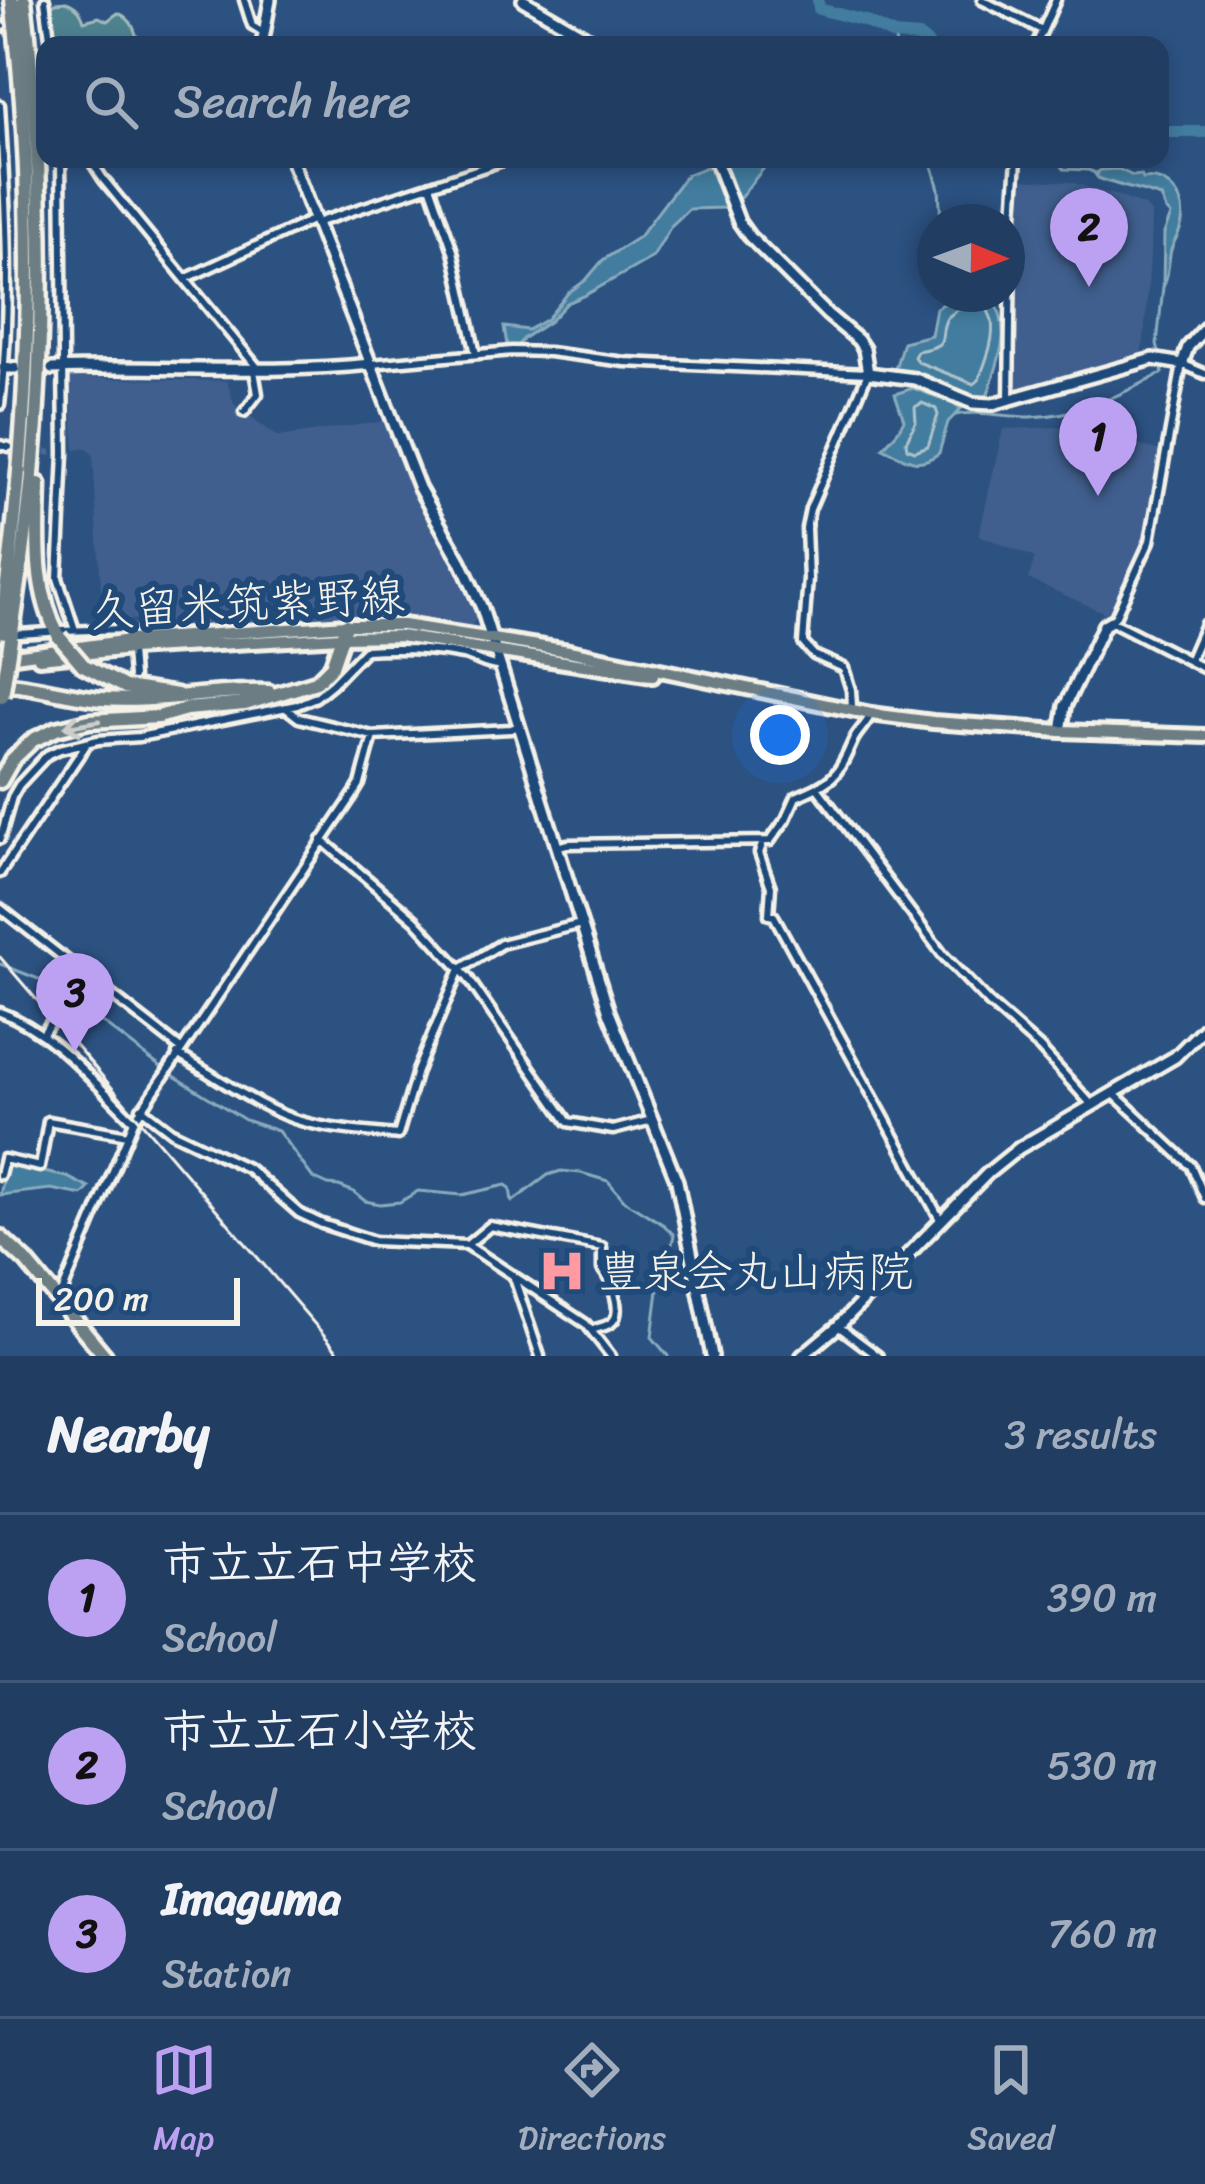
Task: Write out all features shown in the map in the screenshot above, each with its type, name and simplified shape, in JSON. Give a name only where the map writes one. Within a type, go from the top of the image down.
[{"type":"highway","points":[[10,636],[27,338],[24,121],[12,0]]},
{"type":"highway","points":[[24,0],[36,136]]},
{"type":"highway","points":[[38,168],[51,370],[39,574],[46,611],[57,634],[83,664],[125,686],[185,703]]},
{"type":"highway","points":[[51,370],[0,694],[92,704],[244,704],[304,688],[328,672],[343,631]]},
{"type":"highway","points":[[0,781],[22,750],[56,729],[89,721],[158,717],[185,703]]},
{"type":"highway","points":[[0,1237],[105,1356]]},
{"type":"main road","name":"久留米筑紫野線","points":[[0,659],[130,644],[403,625],[871,714],[1061,731],[1205,736]]},
{"type":"street","points":[[45,0],[50,36]]},
{"type":"street","points":[[244,0],[252,25],[263,32]]},
{"type":"street","points":[[263,36],[270,0]]},
{"type":"street","points":[[524,0],[585,36]]},
{"type":"street","points":[[982,0],[1042,30]]},
{"type":"street","points":[[1040,36],[1056,0]]},
{"type":"street","points":[[0,105],[8,229],[7,368],[0,405]]},
{"type":"street","points":[[61,168],[51,370],[64,454],[58,578],[76,630]]},
{"type":"street","points":[[96,168],[256,370],[258,394],[244,412]]},
{"type":"street","points":[[294,168],[419,488],[470,580],[610,1012],[677,1181],[712,1356]]},
{"type":"street","points":[[184,279],[315,221],[481,168]]},
{"type":"street","points":[[718,168],[749,236],[865,349],[868,373],[806,528],[803,643],[814,655],[844,668],[851,710]]},
{"type":"street","points":[[1009,401],[1016,168]]},
{"type":"street","points":[[430,185],[453,250],[476,354]]},
{"type":"street","points":[[1061,731],[1065,706],[1104,625],[1115,617],[1150,541],[1182,364],[1194,338],[1205,328]]},
{"type":"street","points":[[51,370],[313,370],[512,351],[549,352],[625,362],[868,373],[915,379],[973,403],[1009,401],[1153,359],[1205,374]]},
{"type":"street","points":[[53,453],[64,454]]},
{"type":"street","points":[[1111,621],[1205,669]]},
{"type":"street","points":[[1189,661],[1205,624]]},
{"type":"street","points":[[10,636],[123,628],[128,630],[134,677]]},
{"type":"street","points":[[0,839],[12,797],[37,763],[60,749],[286,708],[316,697],[364,650],[427,650],[499,666]]},
{"type":"street","points":[[286,708],[299,718],[374,736],[519,725]]},
{"type":"street","points":[[557,847],[773,838],[796,797],[818,789],[841,768],[855,735],[871,714]]},
{"type":"street","points":[[136,723],[140,736]]},
{"type":"street","points":[[58,1301],[141,1108],[360,784],[374,736]]},
{"type":"street","points":[[0,873],[88,742]]},
{"type":"street","points":[[818,789],[943,955],[1091,1104]]},
{"type":"street","points":[[322,841],[415,920],[460,969],[568,1122],[613,1130],[652,1120]]},
{"type":"street","points":[[763,842],[760,853],[771,887],[769,915],[774,916],[941,1221]]},
{"type":"street","points":[[0,908],[179,1052],[279,1113],[303,1122],[398,1135],[417,1071],[460,969],[501,944],[581,924]]},
{"type":"street","points":[[43,1034],[83,972]]},
{"type":"street","points":[[0,1012],[43,1034],[134,1121]]},
{"type":"street","points":[[802,1356],[1018,1148],[1175,1057],[1205,1027]]},
{"type":"street","points":[[1113,1093],[1191,1166],[1205,1198]]},
{"type":"street","points":[[141,1108],[172,1132],[249,1169],[299,1213],[322,1225],[374,1241],[467,1246],[592,1330],[611,1356]]},
{"type":"street","points":[[0,1175],[4,1159],[40,1167],[48,1121],[128,1135]]},
{"type":"street","points":[[467,1246],[490,1226],[602,1247],[602,1269],[613,1282],[616,1316],[613,1322],[592,1330]]},
{"type":"street","points":[[513,1275],[540,1356]]},
{"type":"street","points":[[838,1326],[878,1356]]},
{"type":"shaded area","points":[[1020,179],[1070,182],[1151,212],[1140,357],[1014,392],[1013,312],[1025,312],[1025,204],[1018,204]]},
{"type":"shaded area","points":[[70,378],[227,381],[234,404],[278,437],[385,421],[414,495],[454,563],[478,617],[470,627],[373,614],[143,627],[142,619],[103,622],[93,455],[87,448],[75,450]]},
{"type":"shaded area","points":[[1104,414],[1107,438],[1162,451],[1146,544],[1114,610],[1105,613],[1028,579],[1035,558],[979,535],[1003,429],[1063,427]]},
{"type":"green space","points":[[66,2],[78,9],[84,21],[99,17],[107,21],[118,13],[133,26],[136,36],[55,36],[50,8]]},
{"type":"water","points":[[710,168],[725,208],[689,209],[671,226],[653,257],[567,303],[517,346],[507,345],[504,327],[528,330],[547,319],[603,260],[639,237],[686,175]]},
{"type":"water","points":[[724,168],[764,168],[739,199],[734,200]]},
{"type":"water","points":[[1118,169],[1160,181],[1178,197],[1181,226],[1163,287],[1164,233],[1171,215],[1161,197],[1095,174]]},
{"type":"water","points":[[935,312],[999,312],[1002,345],[987,397],[895,369],[903,342],[931,335]]},
{"type":"water","points":[[913,388],[961,409],[948,422],[939,453],[917,462],[883,448],[904,420],[895,394]]},
{"type":"water","points":[[7,1164],[67,1177],[89,1188],[82,1195],[51,1189],[0,1195]]},
{"type":"waterway","points":[[818,0],[819,9],[907,36]]},
{"type":"waterway","points":[[1169,132],[1205,132]]},
{"type":"waterway","points":[[933,168],[940,204]]},
{"type":"waterway","points":[[1063,168],[1098,174]]},
{"type":"waterway","points":[[1160,357],[1163,287]]},
{"type":"waterway","points":[[956,415],[1067,413],[1163,373],[1161,366]]},
{"type":"waterway","points":[[0,964],[54,985],[163,1069],[245,1120],[278,1131],[313,1178],[354,1192],[365,1201],[400,1202],[418,1191],[462,1195],[506,1185],[512,1202],[561,1171],[608,1181],[625,1201],[674,1235],[659,1283],[652,1337],[668,1356]]},
{"type":"tunnel","points":[[19,448],[53,453]]},
{"type":"railway","points":[[0,957],[342,1356]]},
{"type":"place","name":"市立立石小学校","points":[[1089,287]]},
{"type":"place","name":"市立立石中学校","points":[[1098,496]]},
{"type":"place","name":"Imaguma","points":[[75,1052]]},
{"type":"place","name":"豊泉会丸山病院","points":[[562,1271]]}]
